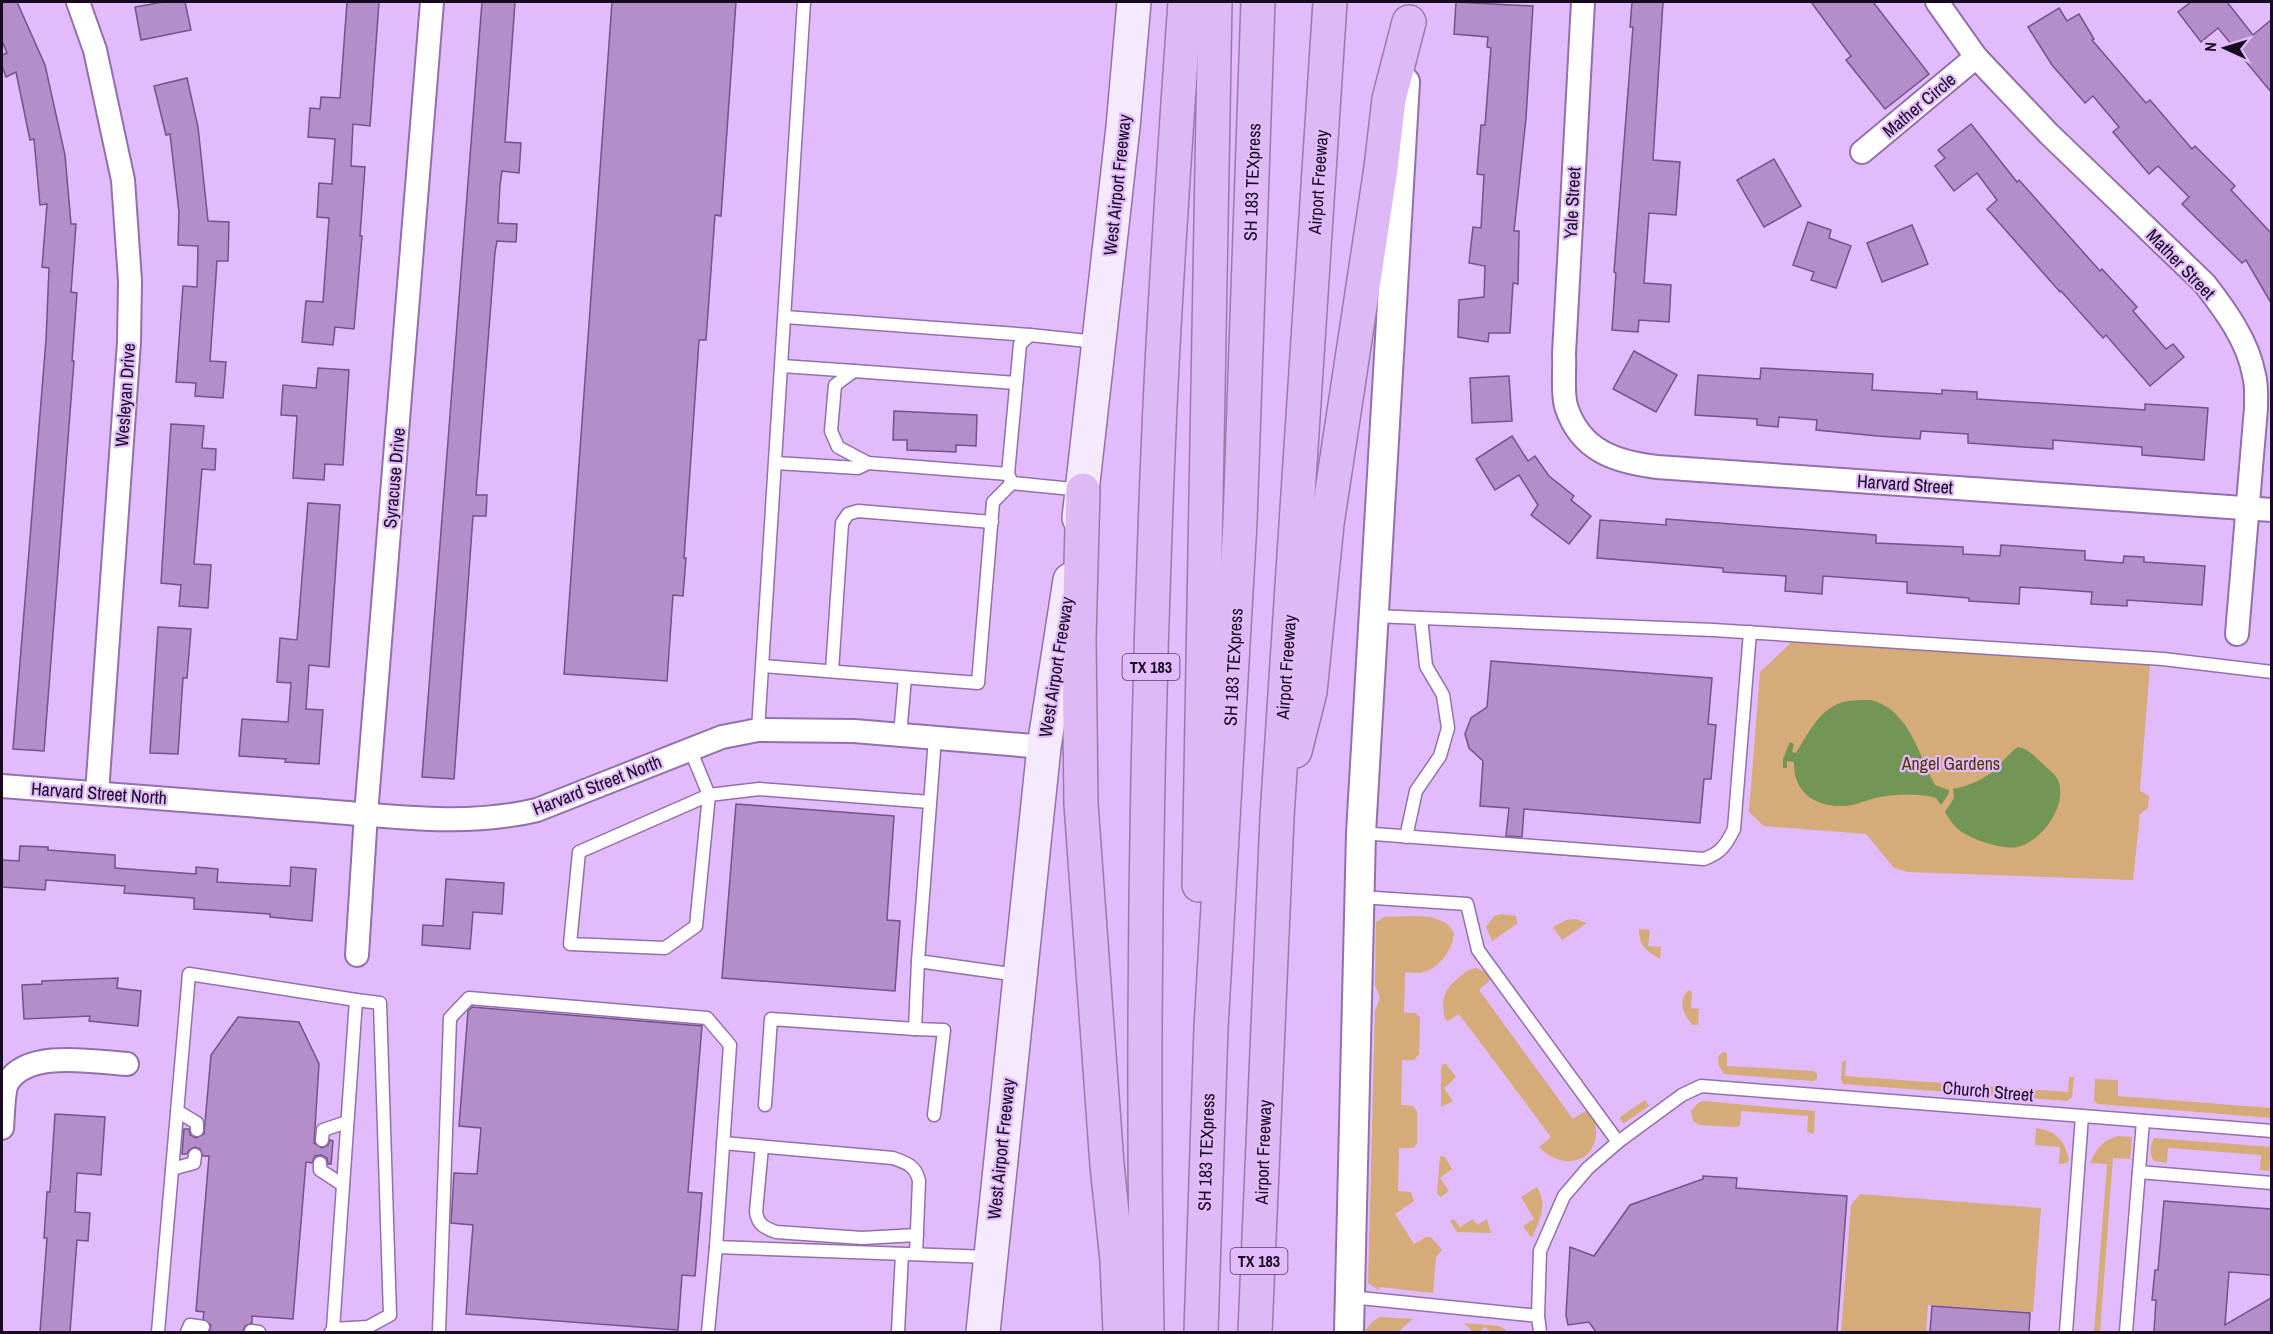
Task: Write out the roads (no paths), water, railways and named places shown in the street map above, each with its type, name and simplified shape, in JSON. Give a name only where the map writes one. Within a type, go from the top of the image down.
[{"type":"highway","name":"TX 183","points":[[1147,1332],[1145,1038],[1153,589],[1159,427],[1185,2]]},
{"type":"highway","points":[[1208,1109],[1197,961],[1215,2]]},
{"type":"highway","name":"SH 183 TEXpress","points":[[1200,1332],[1212,1017],[1240,522],[1258,2]]},
{"type":"highway","name":"SH 183 TEXpress","points":[[1222,1332],[1236,925],[1261,487],[1279,2]]},
{"type":"highway","name":"Airport Freeway","points":[[1255,1332],[1277,817],[1330,2]]},
{"type":"highway","points":[[1277,817],[1306,711],[1328,524],[1381,168],[1389,99],[1410,12]]},
{"type":"highway","points":[[1083,490],[1079,650],[1081,804],[1107,1165],[1117,1260],[1120,1332]]},
{"type":"highway","points":[[1262,1189],[1279,1332]]},
{"type":"main road","name":"West Airport Freeway","points":[[982,1332],[1044,747],[1083,490],[1100,342],[1134,2]]},
{"type":"street","name":"Wesleyan Drive","points":[[78,2],[95,50],[123,180],[130,281],[129,342],[97,793]]},
{"type":"street","name":"Syracuse Drive","points":[[357,955],[366,814],[432,2]]},
{"type":"street","name":"Yale Street","points":[[1566,405],[1565,343],[1583,2]]},
{"type":"street","name":"Mather Street","points":[[1937,2],[1976,57],[2049,134],[2205,284],[2225,310],[2250,356],[2255,377],[2256,408],[2237,634]]},
{"type":"street","points":[[1349,1332],[1361,834],[1410,12]]},
{"type":"street","name":"Mather Circle","points":[[1862,152],[1976,57]]},
{"type":"street","name":"Harvard Street","points":[[1566,405],[1576,428],[1596,449],[1612,458],[1629,463],[1658,467],[2271,510]]},
{"type":"street","name":"Harvard Street North","points":[[2,786],[366,814],[479,819],[513,816],[560,802],[722,737],[758,730],[807,729],[1044,747]]},
{"type":"street","points":[[2,1128],[7,1083],[21,1069],[46,1060],[127,1064]]},
{"type":"lane","points":[[758,730],[804,2]]},
{"type":"lane","points":[[785,317],[1100,342]]},
{"type":"lane","points":[[763,666],[978,683],[993,502],[1010,478],[1020,344],[1030,335]]},
{"type":"lane","points":[[782,366],[1016,383]]},
{"type":"lane","points":[[854,371],[834,385],[831,431],[838,447],[868,463],[1010,478],[1083,490]]},
{"type":"lane","points":[[776,463],[858,468],[868,463]]},
{"type":"lane","points":[[832,672],[842,523],[848,514],[858,511],[992,522]]},
{"type":"lane","points":[[1373,616],[1750,633],[2163,659],[2271,672]]},
{"type":"lane","points":[[1406,837],[1416,791],[1440,756],[1448,728],[1443,695],[1426,666],[1421,618]]},
{"type":"lane","points":[[1361,834],[1704,859],[1718,854],[1727,844],[1734,829],[1750,633]]},
{"type":"lane","points":[[900,735],[905,678]]},
{"type":"lane","points":[[915,1029],[918,962],[936,738]]},
{"type":"lane","points":[[690,749],[710,795],[696,926],[665,948],[570,944],[579,852],[710,795],[759,789],[930,802]]},
{"type":"lane","points":[[1359,897],[1467,904],[1478,950],[1618,1142],[1588,1168],[1564,1196],[1540,1251],[1538,1316],[1540,1332]]},
{"type":"lane","points":[[918,962],[1019,976]]},
{"type":"lane","points":[[158,1332],[189,974],[356,1000],[380,1004],[390,1316],[368,1327],[332,1331],[356,1000]]},
{"type":"lane","points":[[442,1332],[450,1018],[469,998],[706,1018],[730,1045],[708,1332]]},
{"type":"lane","points":[[765,1105],[771,1019],[944,1030],[934,1115]]},
{"type":"lane","name":"Church Street","points":[[1618,1142],[1682,1095],[1701,1086],[2271,1131]]},
{"type":"lane","points":[[177,1111],[197,1123],[197,1130]]},
{"type":"lane","points":[[2066,1332],[2082,1116]]},
{"type":"lane","points":[[2126,1332],[2143,1121]]},
{"type":"lane","points":[[322,1140],[323,1130],[347,1122]]},
{"type":"lane","points":[[723,1143],[893,1158],[910,1164],[917,1172],[919,1181],[916,1254]]},
{"type":"lane","points":[[762,1147],[756,1212],[758,1221],[765,1228],[776,1232],[862,1238],[916,1235]]},
{"type":"lane","points":[[172,1170],[194,1163],[195,1155]]},
{"type":"lane","points":[[320,1163],[320,1170],[343,1185]]},
{"type":"lane","points":[[2139,1172],[2271,1183]]},
{"type":"lane","points":[[716,1247],[990,1257]]},
{"type":"lane","points":[[898,1332],[902,1254]]},
{"type":"lane","points":[[1349,1297],[1538,1316]]},
{"type":"lane","points":[[187,1332],[190,1325],[203,1327]]},
{"type":"park label","name":"Angel Gardens","points":[[1951,763]]}]
